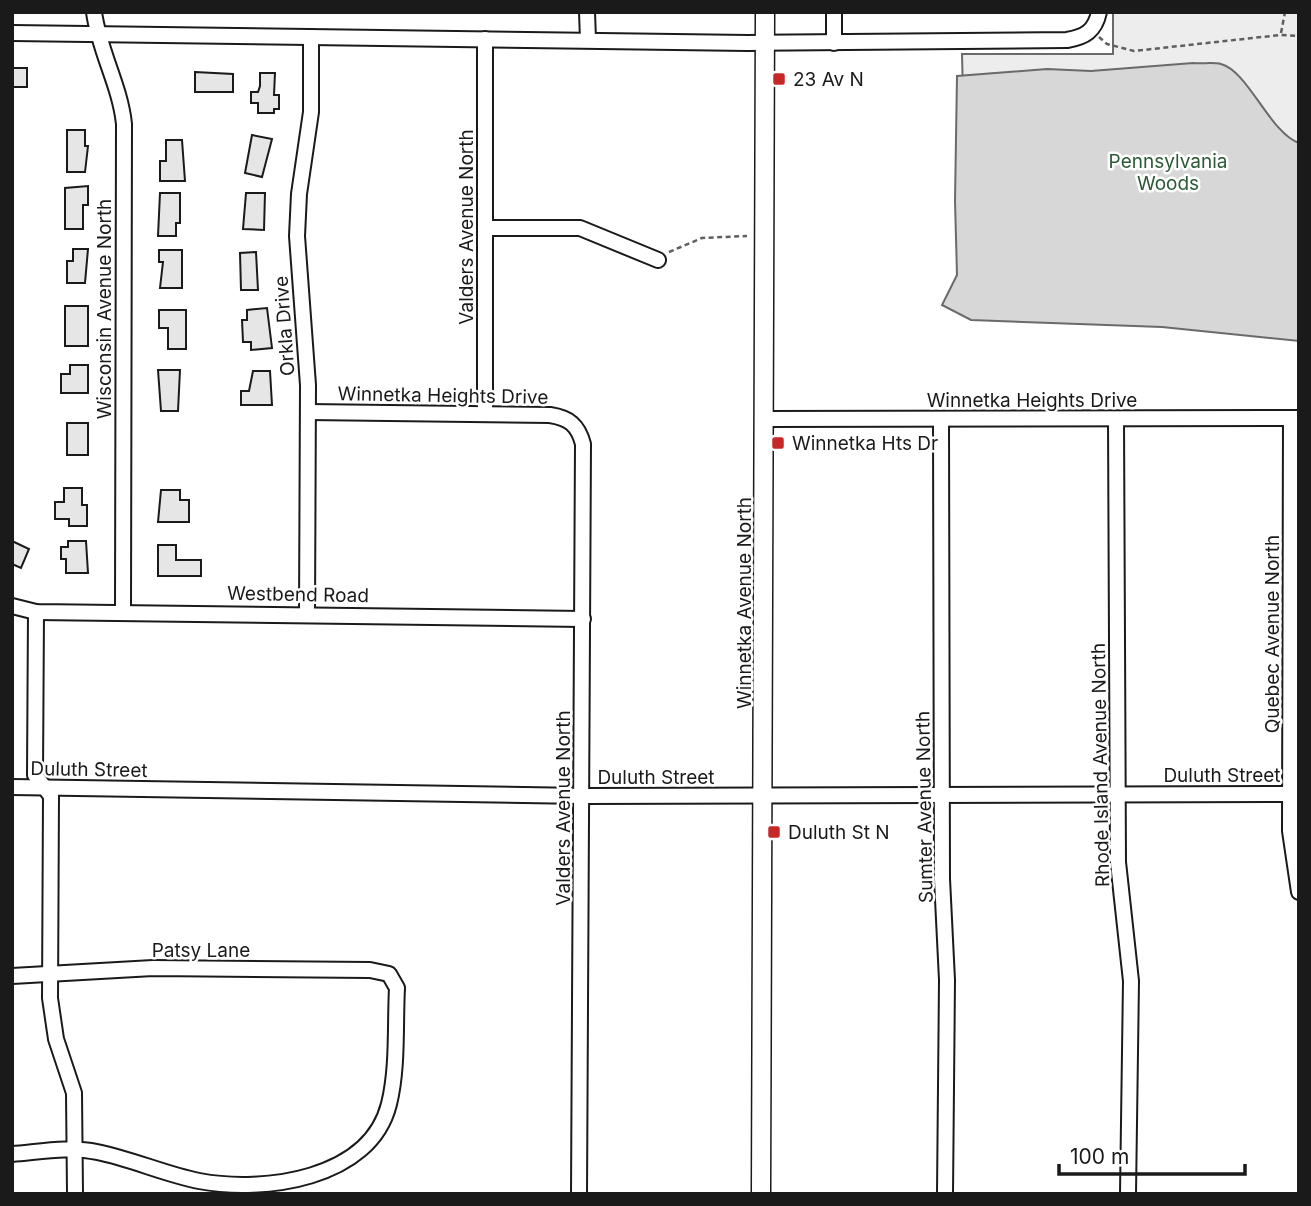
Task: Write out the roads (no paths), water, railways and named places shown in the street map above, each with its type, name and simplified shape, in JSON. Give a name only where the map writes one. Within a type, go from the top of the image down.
[{"type":"main road","name":"Winnetka Avenue North","points":[[761,1194],[765,12]]},
{"type":"street","name":"Wisconsin Avenue North","points":[[94,12],[97,34],[119,99],[124,124],[123,610]]},
{"type":"street","points":[[587,12],[588,40]]},
{"type":"street","points":[[834,12],[834,43]]},
{"type":"street","points":[[12,33],[765,43],[1067,40],[1081,38],[1091,30],[1099,12]]},
{"type":"street","name":"Orkla Drive","points":[[307,614],[306,335],[297,236],[299,194],[311,112],[311,37]]},
{"type":"street","name":"Valders Avenue North","points":[[485,39],[485,414]]},
{"type":"street","points":[[485,228],[580,228],[658,260]]},
{"type":"street","name":"Winnetka Heights Drive","points":[[308,412],[550,415],[563,417],[575,425]]},
{"type":"street","name":"Winnetka Heights Drive","points":[[765,419],[1295,418]]},
{"type":"street","name":"Quebec Avenue North","points":[[1295,418],[1295,794],[1292,861],[1299,892]]},
{"type":"street","name":"Sumter Avenue North","points":[[941,419],[942,879],[947,948],[946,1194]]},
{"type":"street","name":"Rhode Island Avenue North","points":[[1116,419],[1116,795],[1118,862],[1131,981],[1128,1194]]},
{"type":"street","name":"Valders Avenue North","points":[[575,425],[583,444],[579,1194]]},
{"type":"street","name":"Westbend Road","points":[[12,606],[36,611],[123,610],[583,619]]},
{"type":"street","points":[[36,611],[35,775],[51,796],[51,1020],[74,1093],[75,1194]]},
{"type":"street","name":"Duluth Street","points":[[12,787],[583,796],[1295,794]]},
{"type":"street","name":"Patsy Lane","points":[[12,976],[153,968],[370,970],[389,974],[397,988],[389,1105],[369,1142],[354,1157],[334,1168],[269,1183],[236,1185],[202,1182],[96,1152],[74,1150]]},
{"type":"street","points":[[12,1154],[74,1150]]},
{"type":"place","name":"23 Av N","points":[[779,79]]},
{"type":"place","name":"Winnetka Hts Dr","points":[[778,443]]},
{"type":"place","name":"Duluth St N","points":[[774,832]]},
{"type":"park label","name":"Pennsylvania Woods","points":[[1168,172]]}]
